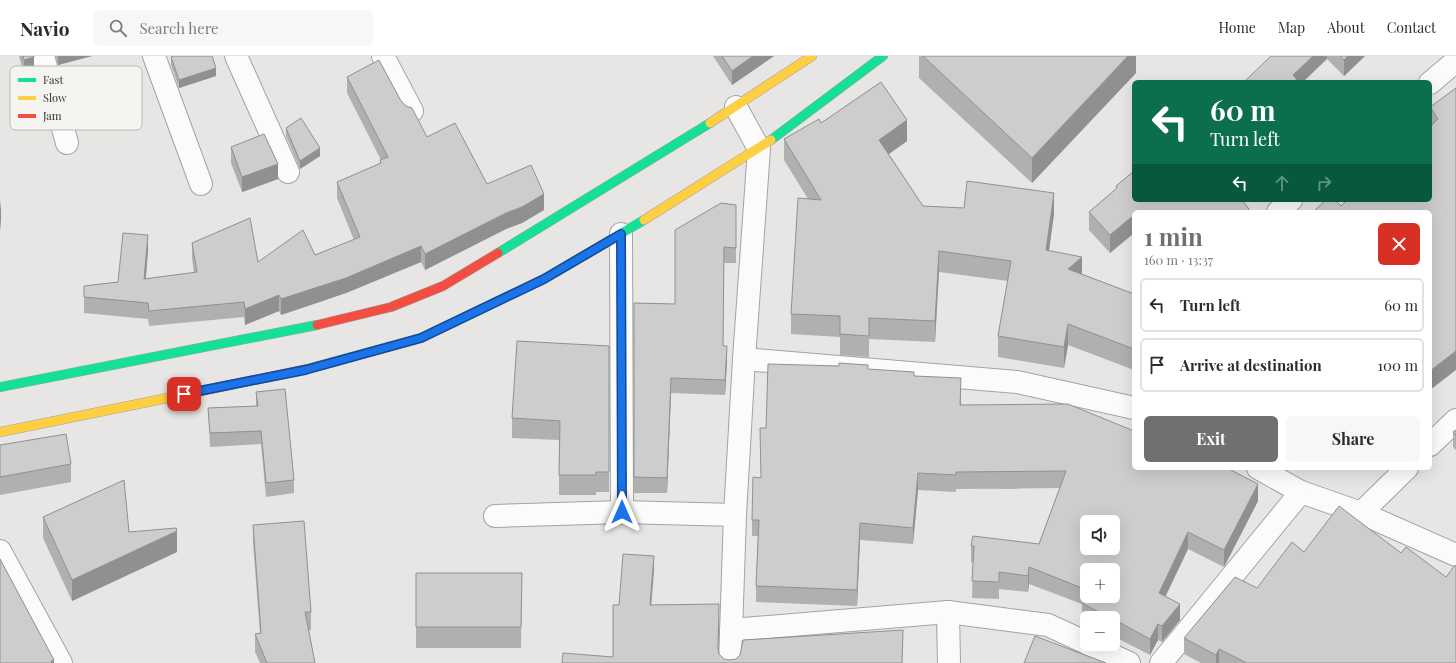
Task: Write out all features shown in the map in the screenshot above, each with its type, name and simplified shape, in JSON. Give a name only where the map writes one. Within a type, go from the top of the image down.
[{"type":"street","points":[[43,56],[46,66]]},
{"type":"street","points":[[154,56],[201,184]]},
{"type":"street","points":[[236,56],[288,172]]},
{"type":"street","points":[[383,56],[412,111]]},
{"type":"street","points":[[0,387],[300,329],[391,307],[443,286],[562,215],[736,107],[812,56]]},
{"type":"street","points":[[0,432],[305,370],[421,338],[544,279],[621,234],[759,149],[883,56]]},
{"type":"street","points":[[1432,80],[1456,61]]},
{"type":"street","points":[[730,663],[735,515],[744,358],[759,149],[736,107]]},
{"type":"street","points":[[63,130],[67,143]]},
{"type":"street","points":[[1280,210],[1289,202]]},
{"type":"street","points":[[621,234],[622,512]]},
{"type":"street","points":[[744,358],[1017,382],[1132,408]]},
{"type":"street","points":[[1432,443],[1456,420]]},
{"type":"street","points":[[1262,470],[1301,492],[1361,513],[1456,556]]},
{"type":"street","points":[[1361,513],[1405,470]]},
{"type":"street","points":[[1161,663],[1301,492]]},
{"type":"street","points":[[495,516],[622,512],[735,515]]},
{"type":"street","points":[[0,551],[61,663]]},
{"type":"street","points":[[731,630],[948,612],[1048,625],[1080,640]]},
{"type":"street","points":[[948,612],[949,663]]},
{"type":"street","points":[[1103,651],[1129,663]]},
{"type":"building","points":[[23,56],[34,56],[34,57],[24,60]]},
{"type":"building","points":[[212,56],[216,68],[179,80],[171,57]]},
{"type":"building","points":[[722,56],[753,56],[732,71]]},
{"type":"building","points":[[923,56],[1128,56],[1032,158]]},
{"type":"building","points":[[1271,56],[1313,56],[1293,75],[1297,80],[1246,80]]},
{"type":"building","points":[[1340,56],[1348,56],[1344,60]]},
{"type":"building","points":[[379,60],[401,101],[406,106],[412,108],[427,137],[455,123],[487,184],[531,165],[544,194],[522,207],[506,213],[425,254],[421,246],[346,278],[281,299],[279,295],[245,309],[244,302],[149,311],[148,303],[84,297],[84,286],[118,282],[123,233],[148,235],[144,279],[197,272],[192,243],[250,218],[258,262],[303,230],[315,255],[360,237],[337,182],[381,163],[380,160],[388,157],[347,77]]},
{"type":"building","points":[[881,82],[907,120],[879,140],[923,206],[964,208],[967,181],[1054,193],[1046,250],[1082,257],[1068,269],[1132,293],[1132,348],[1068,324],[1064,347],[998,336],[1011,261],[939,251],[935,321],[869,318],[869,336],[840,334],[840,316],[791,314],[798,198],[821,200],[784,139],[819,119],[821,123]]},
{"type":"building","points":[[1456,88],[1456,351],[1432,369],[1432,210],[1315,210],[1324,202],[1337,202],[1341,206],[1345,202],[1432,202],[1432,125],[1438,119],[1432,110],[1432,106]]},
{"type":"building","points":[[301,118],[320,148],[300,161],[286,128]]},
{"type":"building","points":[[264,134],[278,164],[242,177],[231,147]]},
{"type":"building","points":[[1132,173],[1132,202],[1244,202],[1249,209],[1132,210],[1132,217],[1110,235],[1089,212],[1117,188],[1116,186]]},
{"type":"building","points":[[721,203],[736,205],[736,248],[724,247],[723,346],[727,346],[725,380],[671,378],[667,478],[634,477],[634,303],[675,304],[675,230]]},
{"type":"building","points":[[517,341],[609,346],[609,472],[596,472],[596,475],[559,475],[560,421],[512,418]]},
{"type":"building","points":[[839,363],[868,365],[868,369],[914,372],[914,376],[961,378],[960,405],[1068,404],[1132,430],[1132,470],[1231,470],[1258,484],[1224,550],[1188,532],[1159,593],[1180,604],[1162,626],[1158,624],[1150,639],[1120,623],[1120,611],[1097,611],[1082,603],[1120,603],[1120,563],[1080,563],[1080,587],[1029,567],[1028,576],[999,572],[999,582],[972,581],[974,546],[971,545],[973,536],[1039,544],[1066,471],[956,472],[956,475],[918,473],[913,528],[860,523],[857,590],[756,586],[759,520],[752,520],[753,477],[761,478],[760,428],[766,428],[768,364],[839,366]]},
{"type":"building","points":[[285,389],[294,480],[266,483],[261,431],[210,433],[208,408],[258,406],[256,392]]},
{"type":"building","points":[[66,434],[71,464],[0,477],[0,445]]},
{"type":"building","points":[[124,480],[129,532],[176,528],[177,531],[72,580],[43,517]]},
{"type":"building","points":[[1339,506],[1401,553],[1406,547],[1446,577],[1455,565],[1456,566],[1456,663],[1247,663],[1219,649],[1216,655],[1184,638],[1235,577],[1257,588],[1292,542],[1304,552]]},
{"type":"building","points":[[304,521],[311,612],[305,612],[315,663],[267,663],[255,634],[261,633],[253,525]]},
{"type":"building","points":[[623,554],[654,556],[650,605],[719,604],[718,648],[719,654],[724,659],[736,659],[740,655],[743,640],[903,630],[902,663],[562,663],[563,653],[613,657],[613,605],[619,605]]},
{"type":"building","points":[[0,559],[54,660],[51,661],[52,663],[0,663]]},
{"type":"building","points":[[416,573],[522,573],[521,627],[416,627]]},
{"type":"building","points":[[1035,636],[1106,663],[1024,663]]},
{"type":"traffic: fast","points":[[771,140],[883,56]]},
{"type":"traffic: fast","points":[[498,253],[710,123]]},
{"type":"traffic: fast","points":[[307,369],[421,338],[544,279],[644,220]]},
{"type":"traffic: fast","points":[[0,387],[317,325]]},
{"type":"traffic: slow","points":[[710,123],[812,56]]},
{"type":"traffic: slow","points":[[644,220],[771,140]]},
{"type":"traffic: slow","points":[[0,432],[192,393]]},
{"type":"traffic: jam","points":[[317,325],[391,307],[443,286],[498,253]]},
{"type":"traffic: jam","points":[[192,393],[307,369]]},
{"type":"route","points":[[184,394],[305,370],[421,338],[544,279],[621,234],[622,512]]}]
